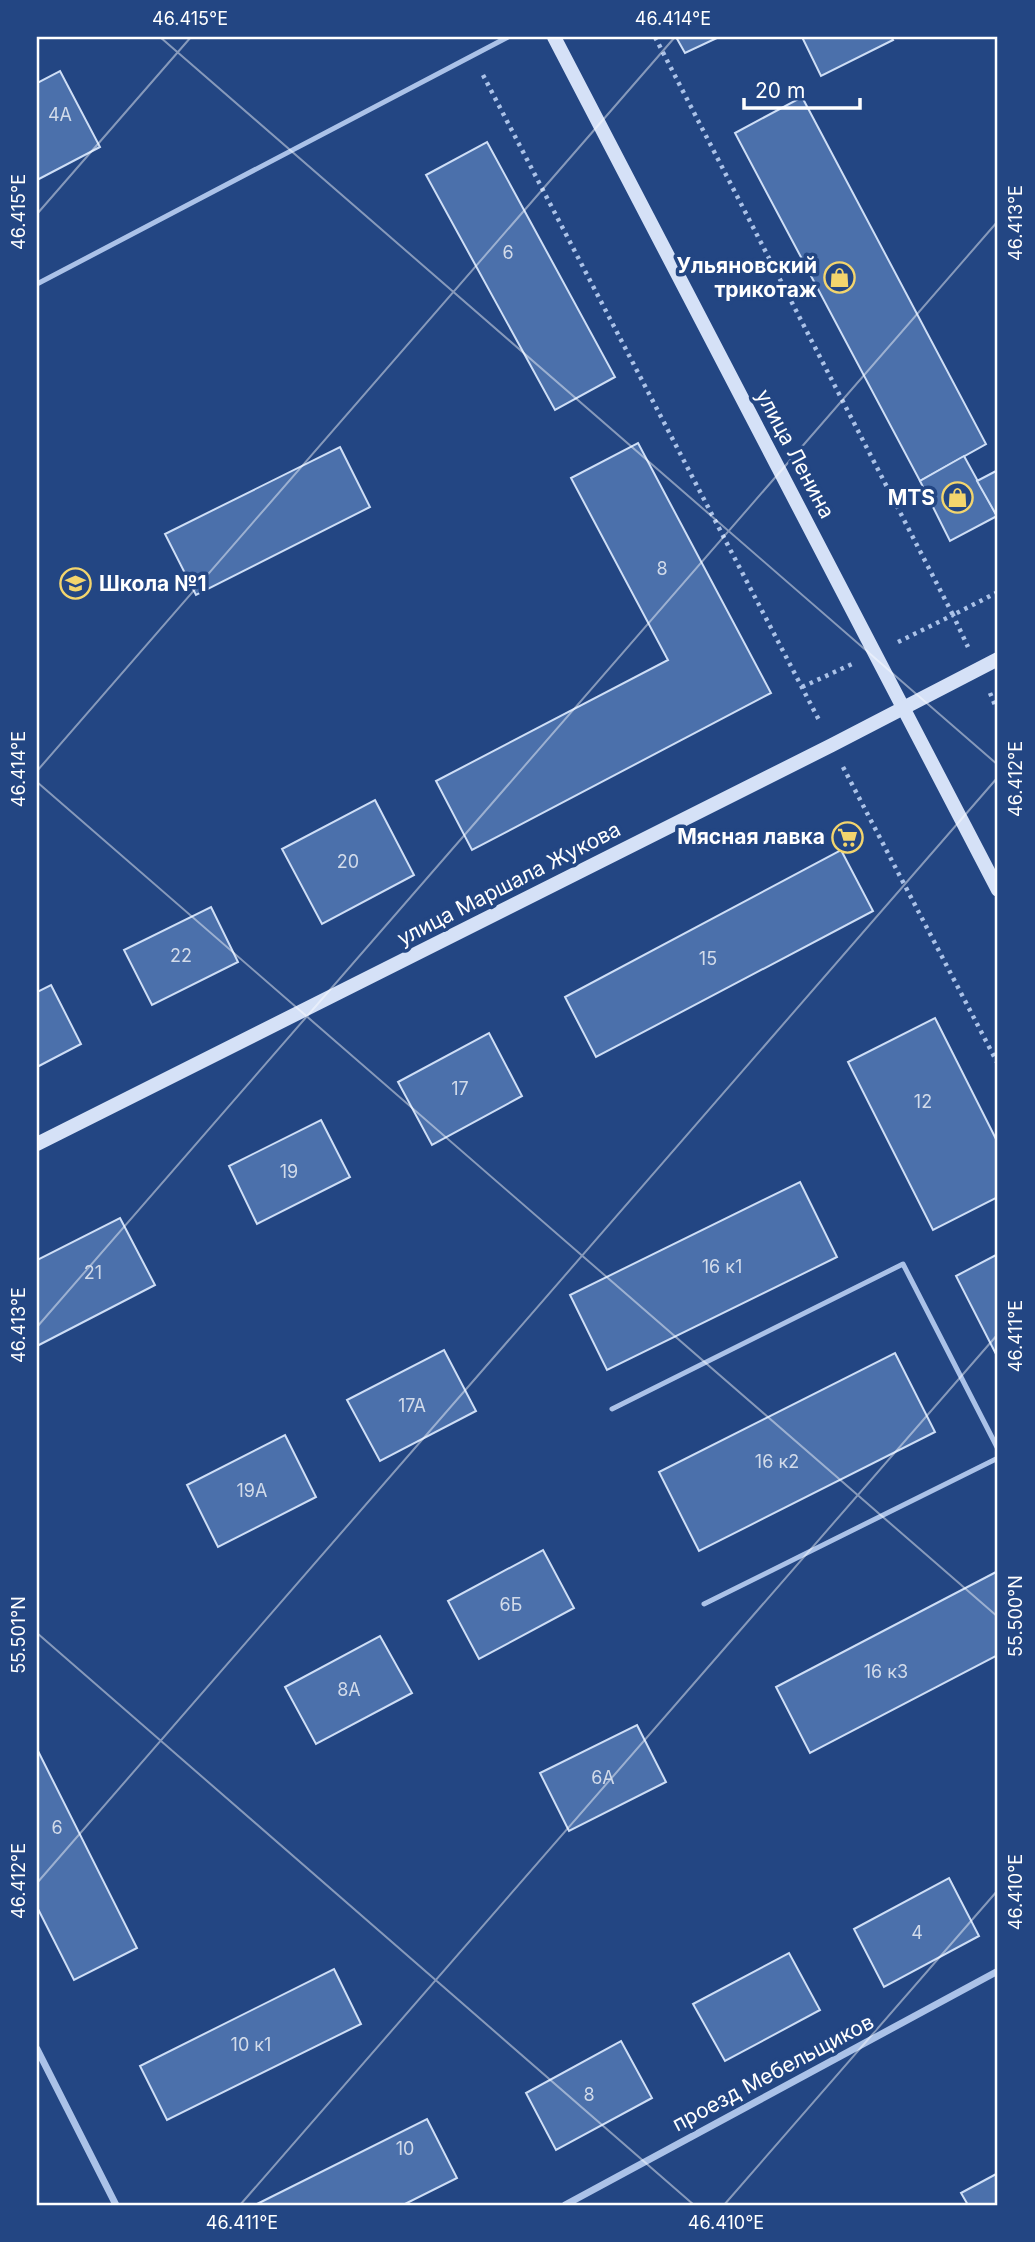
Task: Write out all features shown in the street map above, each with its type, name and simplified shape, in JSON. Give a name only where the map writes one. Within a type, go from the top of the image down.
[{"type":"main road","name":"улица Ленина","points":[[554,37],[998,890]]},
{"type":"main road","name":"улица Маршала Жукова","points":[[37,1144],[998,659]]},
{"type":"street","name":"проезд Мебельщиков","points":[[565,2205],[998,1971]]},
{"type":"street","points":[[37,2049],[116,2205]]},
{"type":"lane","points":[[37,285],[508,37]]},
{"type":"lane","points":[[611,1409],[903,1264],[998,1449]]},
{"type":"lane","points":[[704,1604],[998,1458]]},
{"type":"path","points":[[654,37],[953,615],[998,711]]},
{"type":"path","points":[[473,55],[998,1064]]},
{"type":"path","points":[[802,687],[998,592]]},
{"type":"building","points":[[676,37],[719,37],[685,53]]},
{"type":"building","points":[[802,37],[891,37],[893,40],[821,76]]},
{"type":"building","points":[[60,71],[100,147],[37,180],[37,83]]},
{"type":"building","points":[[802,97],[986,444],[920,481],[735,133]]},
{"type":"building","points":[[487,142],[615,377],[555,410],[426,175]]},
{"type":"building","points":[[638,443],[771,693],[472,850],[436,781],[668,660],[571,478]]},
{"type":"building","points":[[340,447],[370,507],[196,595],[165,534]]},
{"type":"building","name":"MTS","points":[[964,456],[997,516],[950,541],[920,481]]},
{"type":"building","points":[[998,470],[998,518],[977,481]]},
{"type":"building","points":[[375,800],[414,875],[322,924],[282,849]]},
{"type":"building","points":[[841,850],[873,911],[596,1057],[565,997]]},
{"type":"building","points":[[211,907],[238,962],[152,1005],[124,950]]},
{"type":"building","points":[[51,985],[81,1044],[37,1067],[37,992]]},
{"type":"building","points":[[935,1018],[998,1143],[998,1197],[933,1230],[848,1062]]},
{"type":"building","points":[[489,1033],[522,1096],[432,1145],[398,1082]]},
{"type":"building","points":[[321,1120],[350,1177],[257,1224],[229,1166]]},
{"type":"building","points":[[800,1182],[837,1257],[607,1370],[570,1295]]},
{"type":"building","points":[[120,1218],[155,1285],[37,1346],[37,1260]]},
{"type":"building","points":[[998,1254],[998,1358],[956,1276]]},
{"type":"building","points":[[444,1350],[476,1411],[380,1461],[347,1400]]},
{"type":"building","points":[[895,1353],[935,1432],[699,1551],[659,1472]]},
{"type":"building","points":[[285,1435],[316,1497],[218,1547],[187,1485]]},
{"type":"building","points":[[543,1550],[574,1608],[479,1659],[448,1601]]},
{"type":"building","points":[[998,1571],[998,1655],[810,1753],[776,1687]]},
{"type":"building","points":[[380,1636],[412,1693],[316,1744],[285,1687]]},
{"type":"building","points":[[637,1725],[666,1782],[569,1831],[540,1773]]},
{"type":"building","points":[[37,1749],[137,1948],[74,1980],[37,1907]]},
{"type":"building","points":[[949,1878],[979,1936],[884,1987],[854,1929]]},
{"type":"building","points":[[789,1953],[820,2010],[725,2061],[693,2004]]},
{"type":"building","points":[[334,1969],[361,2024],[167,2120],[140,2066]]},
{"type":"building","points":[[621,2041],[652,2098],[556,2150],[526,2093]]},
{"type":"building","points":[[427,2119],[457,2178],[403,2205],[255,2205]]},
{"type":"building","points":[[998,2173],[998,2205],[968,2205],[961,2193]]},
{"type":"place","name":"Ульяновский трикотаж","points":[[840,278]]},
{"type":"place","name":"MTS","points":[[958,498]]},
{"type":"place","name":"Школа №1","points":[[76,584]]},
{"type":"place","name":"Мясная лавка","points":[[848,837]]}]
